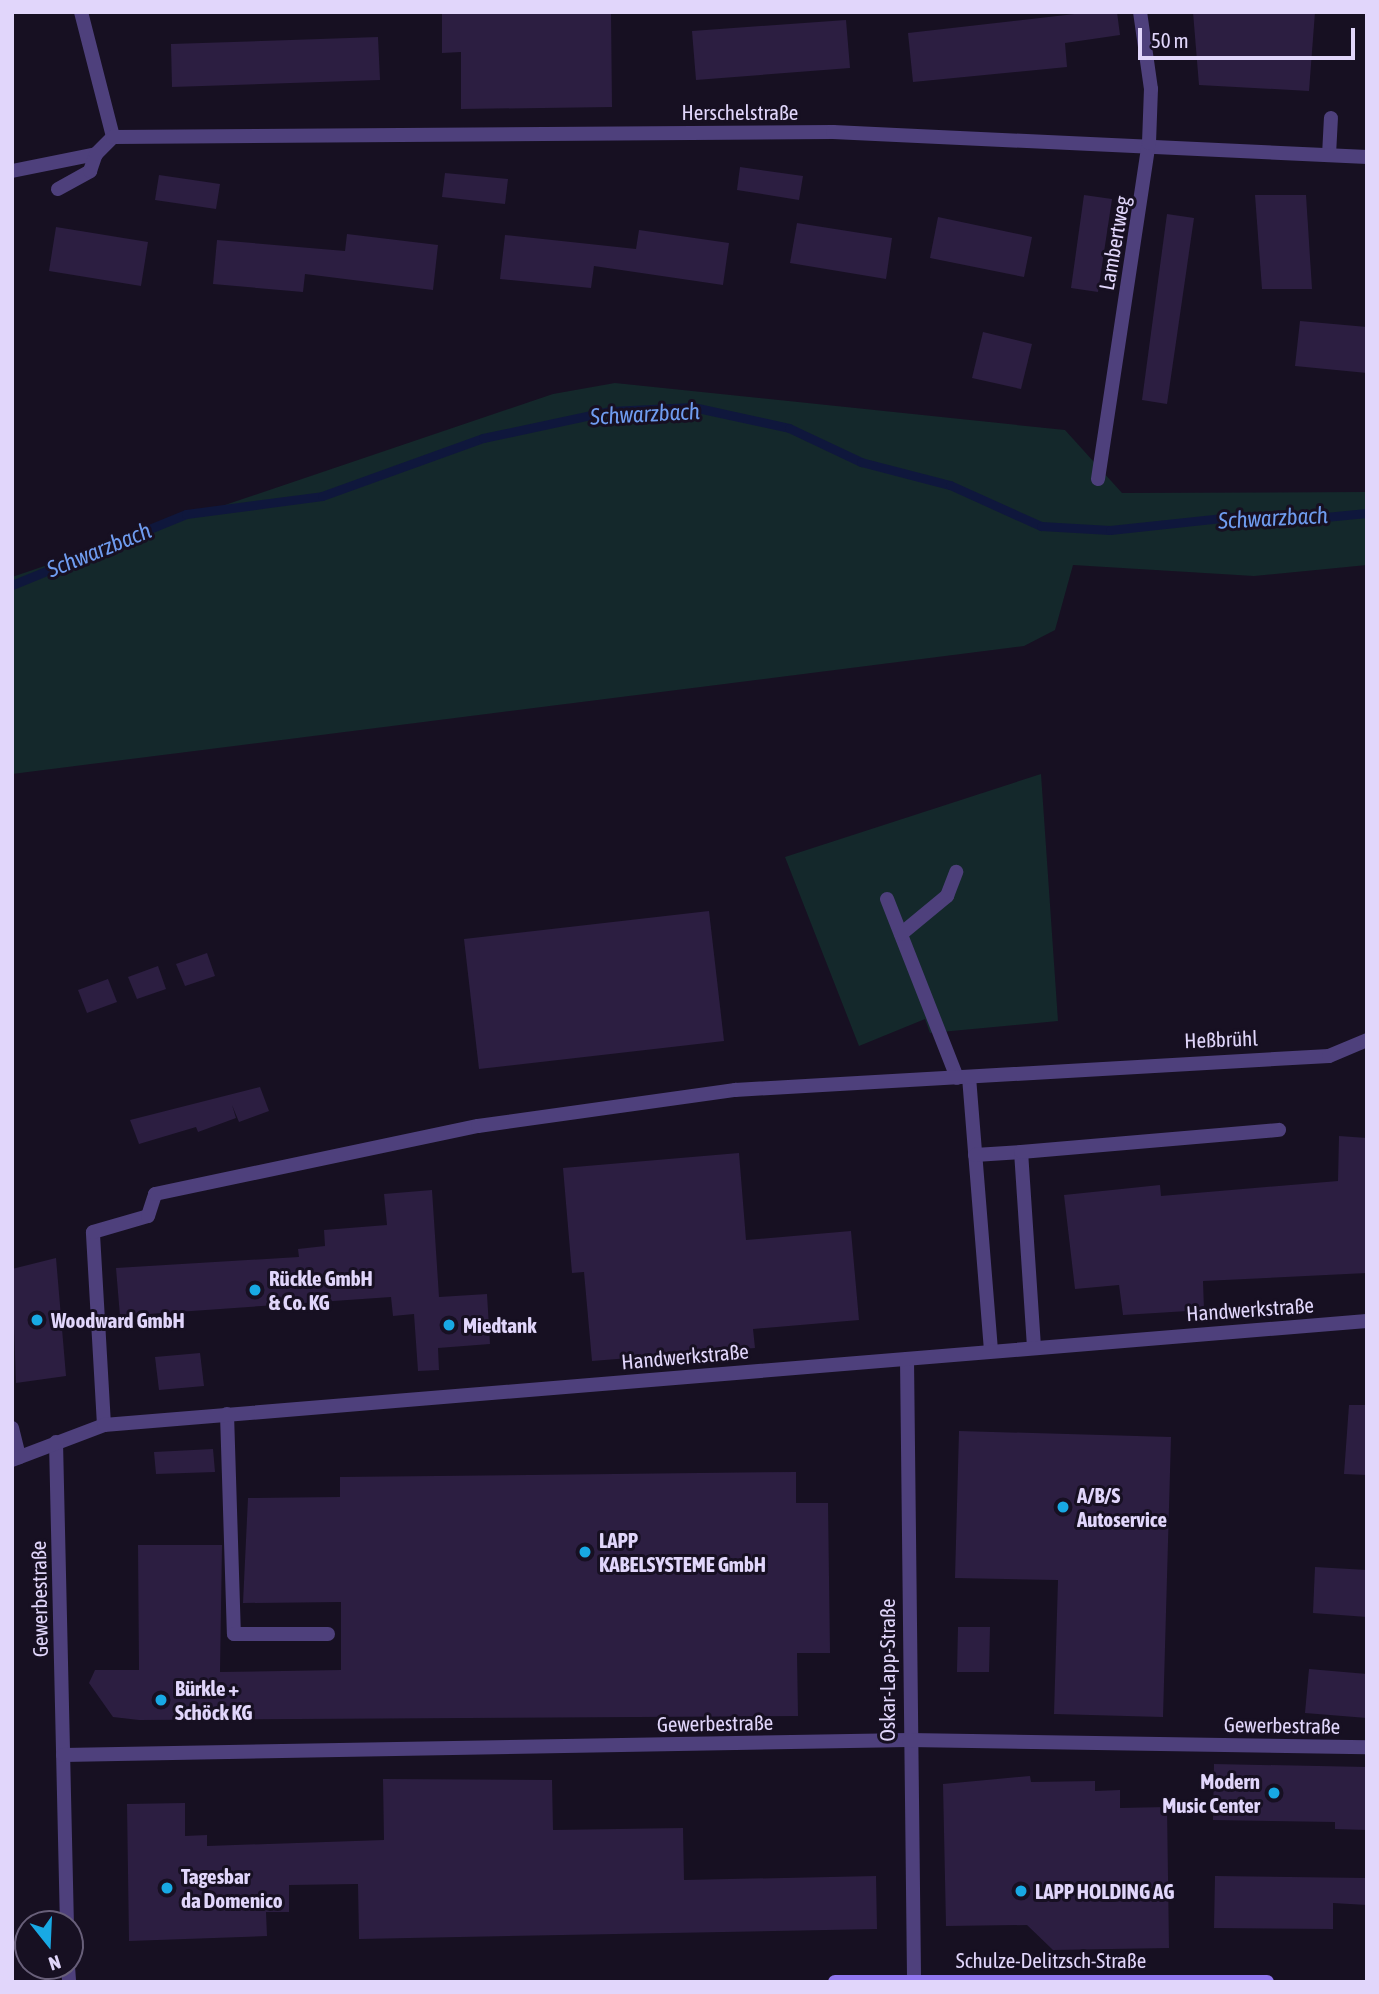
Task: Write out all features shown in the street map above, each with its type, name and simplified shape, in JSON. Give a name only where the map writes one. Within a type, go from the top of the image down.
[{"type":"street","points":[[58,188],[90,171],[96,153],[113,137],[80,12]]},
{"type":"street","name":"Lambertweg","points":[[1098,479],[1149,143],[1151,89],[1140,12]]},
{"type":"street","points":[[1329,155],[1331,118]]},
{"type":"street","name":"Herschelstraße","points":[[113,137],[833,132],[1149,143],[1367,157]]},
{"type":"street","points":[[12,171],[96,153]]},
{"type":"street","points":[[901,934],[947,895],[956,872]]},
{"type":"street","points":[[887,899],[963,1077],[975,1155],[991,1350]]},
{"type":"street","name":"Heßbrühl","points":[[104,1425],[93,1232],[148,1216],[155,1194],[478,1126],[735,1090],[963,1077],[1073,1066],[1329,1056],[1367,1040]]},
{"type":"street","points":[[975,1155],[1279,1130]]},
{"type":"street","points":[[1021,1152],[1034,1347]]},
{"type":"street","name":"Handwerkstraße","points":[[16,1458],[104,1425],[1367,1321]]},
{"type":"street","name":"Oskar-Lapp-Straße","points":[[907,1359],[909,1740],[915,1980]]},
{"type":"street","points":[[227,1414],[234,1634],[328,1634]]},
{"type":"street","points":[[12,1428],[16,1458]]},
{"type":"street","name":"Gewerbestraße","points":[[56,1442],[67,1910]]},
{"type":"street","name":"Gewerbestraße","points":[[63,1755],[909,1740],[1367,1747]]},
{"type":"street","name":"Schulze-Delitzsch-Straße","points":[[835,1982],[1267,1982]]},
{"type":"green space","points":[[615,383],[1065,430],[1122,493],[1367,492],[1367,565],[1254,576],[1073,565],[1055,630],[1024,646],[12,774],[12,577],[553,394]]},
{"type":"green space","points":[[1041,774],[1058,1021],[930,1033],[925,1019],[859,1046],[785,857]]},
{"type":"building","points":[[442,12],[611,12],[612,107],[461,109],[461,52],[442,53]]},
{"type":"building","points":[[1092,12],[1117,12],[1120,35],[1065,43],[1067,67],[913,82],[908,33]]},
{"type":"building","points":[[1193,12],[1315,12],[1309,91],[1199,85]]},
{"type":"building","points":[[846,20],[850,68],[696,80],[692,31]]},
{"type":"building","points":[[378,37],[380,80],[172,87],[171,44]]},
{"type":"building","points":[[740,167],[803,176],[799,200],[737,190]]},
{"type":"building","points":[[445,173],[508,179],[505,204],[442,197]]},
{"type":"building","points":[[159,175],[220,184],[216,209],[155,200]]},
{"type":"building","points":[[1084,195],[1112,199],[1098,292],[1071,288]]},
{"type":"building","points":[[1255,195],[1306,195],[1312,289],[1262,289]]},
{"type":"building","points":[[1167,214],[1194,218],[1167,404],[1142,400]]},
{"type":"building","points":[[938,217],[1032,237],[1024,277],[930,258]]},
{"type":"building","points":[[797,223],[892,238],[886,279],[790,263]]},
{"type":"building","points":[[56,227],[148,242],[141,286],[49,271]]},
{"type":"building","points":[[639,230],[729,243],[723,285],[594,266],[591,288],[500,279],[505,235],[636,249]]},
{"type":"building","points":[[347,234],[438,245],[433,290],[305,274],[303,292],[213,284],[217,240],[345,251]]},
{"type":"building","points":[[1300,321],[1367,327],[1367,373],[1295,366]]},
{"type":"building","points":[[983,332],[1032,344],[1021,389],[972,378]]},
{"type":"building","points":[[709,911],[724,1041],[479,1069],[464,939]]},
{"type":"building","points":[[207,953],[215,976],[185,986],[176,964]]},
{"type":"building","points":[[158,966],[166,989],[137,999],[128,977]]},
{"type":"building","points":[[108,979],[117,1002],[87,1013],[78,990]]},
{"type":"building","points":[[260,1087],[269,1111],[239,1122],[232,1105],[236,1118],[198,1132],[196,1127],[139,1144],[130,1120]]},
{"type":"building","points":[[1339,1136],[1367,1138],[1367,1273],[1203,1281],[1204,1310],[1123,1315],[1119,1285],[1075,1289],[1064,1195],[1160,1185],[1161,1196],[1338,1181]]},
{"type":"building","points":[[739,1153],[746,1240],[851,1231],[859,1320],[753,1329],[755,1348],[592,1361],[584,1272],[572,1273],[563,1168]]},
{"type":"building","points":[[432,1190],[439,1297],[487,1294],[490,1344],[438,1348],[439,1370],[418,1371],[414,1314],[393,1316],[391,1297],[120,1316],[116,1268],[299,1257],[298,1249],[325,1246],[324,1230],[387,1225],[384,1194]]},
{"type":"building","name":"Woodward GmbH","points":[[56,1258],[66,1376],[16,1383],[12,1269]]},
{"type":"building","points":[[200,1353],[204,1386],[159,1390],[155,1357]]},
{"type":"building","points":[[1349,1405],[1367,1405],[1367,1475],[1344,1474]]},
{"type":"building","name":"A/B/S Autoservice","points":[[959,1431],[1171,1437],[1163,1717],[1054,1714],[1058,1580],[955,1578]]},
{"type":"building","points":[[213,1449],[215,1472],[156,1474],[154,1452]]},
{"type":"building","name":"LAPP KABELSYSTEME GmbH","points":[[796,1472],[796,1503],[828,1503],[830,1653],[797,1653],[798,1716],[139,1720],[113,1717],[89,1683],[95,1670],[139,1670],[138,1545],[222,1545],[220,1672],[341,1670],[341,1602],[243,1603],[248,1498],[340,1497],[340,1477]]},
{"type":"building","points":[[1315,1567],[1367,1570],[1367,1617],[1313,1613]]},
{"type":"building","points":[[958,1627],[990,1627],[989,1672],[957,1672]]},
{"type":"building","points":[[1309,1669],[1367,1674],[1367,1718],[1305,1713]]},
{"type":"building","name":"Modern Music Center","points":[[1214,1764],[1367,1767],[1367,1830],[1335,1829],[1335,1822],[1213,1820]]},
{"type":"building","points":[[1030,1776],[1031,1782],[1095,1781],[1095,1791],[1120,1790],[1120,1808],[1167,1807],[1169,1948],[1053,1950],[1027,1925],[946,1926],[943,1784]]},
{"type":"building","points":[[383,1779],[552,1780],[553,1830],[683,1828],[684,1880],[876,1876],[877,1929],[359,1939],[358,1884],[289,1885],[289,1912],[266,1912],[267,1936],[129,1941],[127,1804],[185,1803],[185,1836],[207,1835],[207,1846],[384,1840]]},
{"type":"building","points":[[1215,1876],[1367,1878],[1367,1905],[1333,1903],[1333,1929],[1214,1928]]},
{"type":"waterway","name":"Schwarzbach","points":[[12,585],[186,514],[322,496],[483,438],[610,411],[693,407],[789,428],[861,462],[950,485],[1041,526],[1110,530],[1242,516],[1294,520],[1367,513]]},
{"type":"place","name":"Rückle GmbH & Co. KG","points":[[255,1290]]},
{"type":"place","name":"Woodward GmbH","points":[[37,1320]]},
{"type":"place","name":"Miedtank","points":[[449,1325]]},
{"type":"place","name":"A/B/S Autoservice","points":[[1063,1507]]},
{"type":"place","name":"LAPP KABELSYSTEME GmbH","points":[[585,1552]]},
{"type":"place","name":"Bürkle + Schöck KG","points":[[161,1700]]},
{"type":"place","name":"Modern Music Center","points":[[1274,1793]]},
{"type":"place","name":"Tagesbar da Domenico","points":[[167,1888]]},
{"type":"place","name":"LAPP HOLDING AG","points":[[1021,1891]]}]
